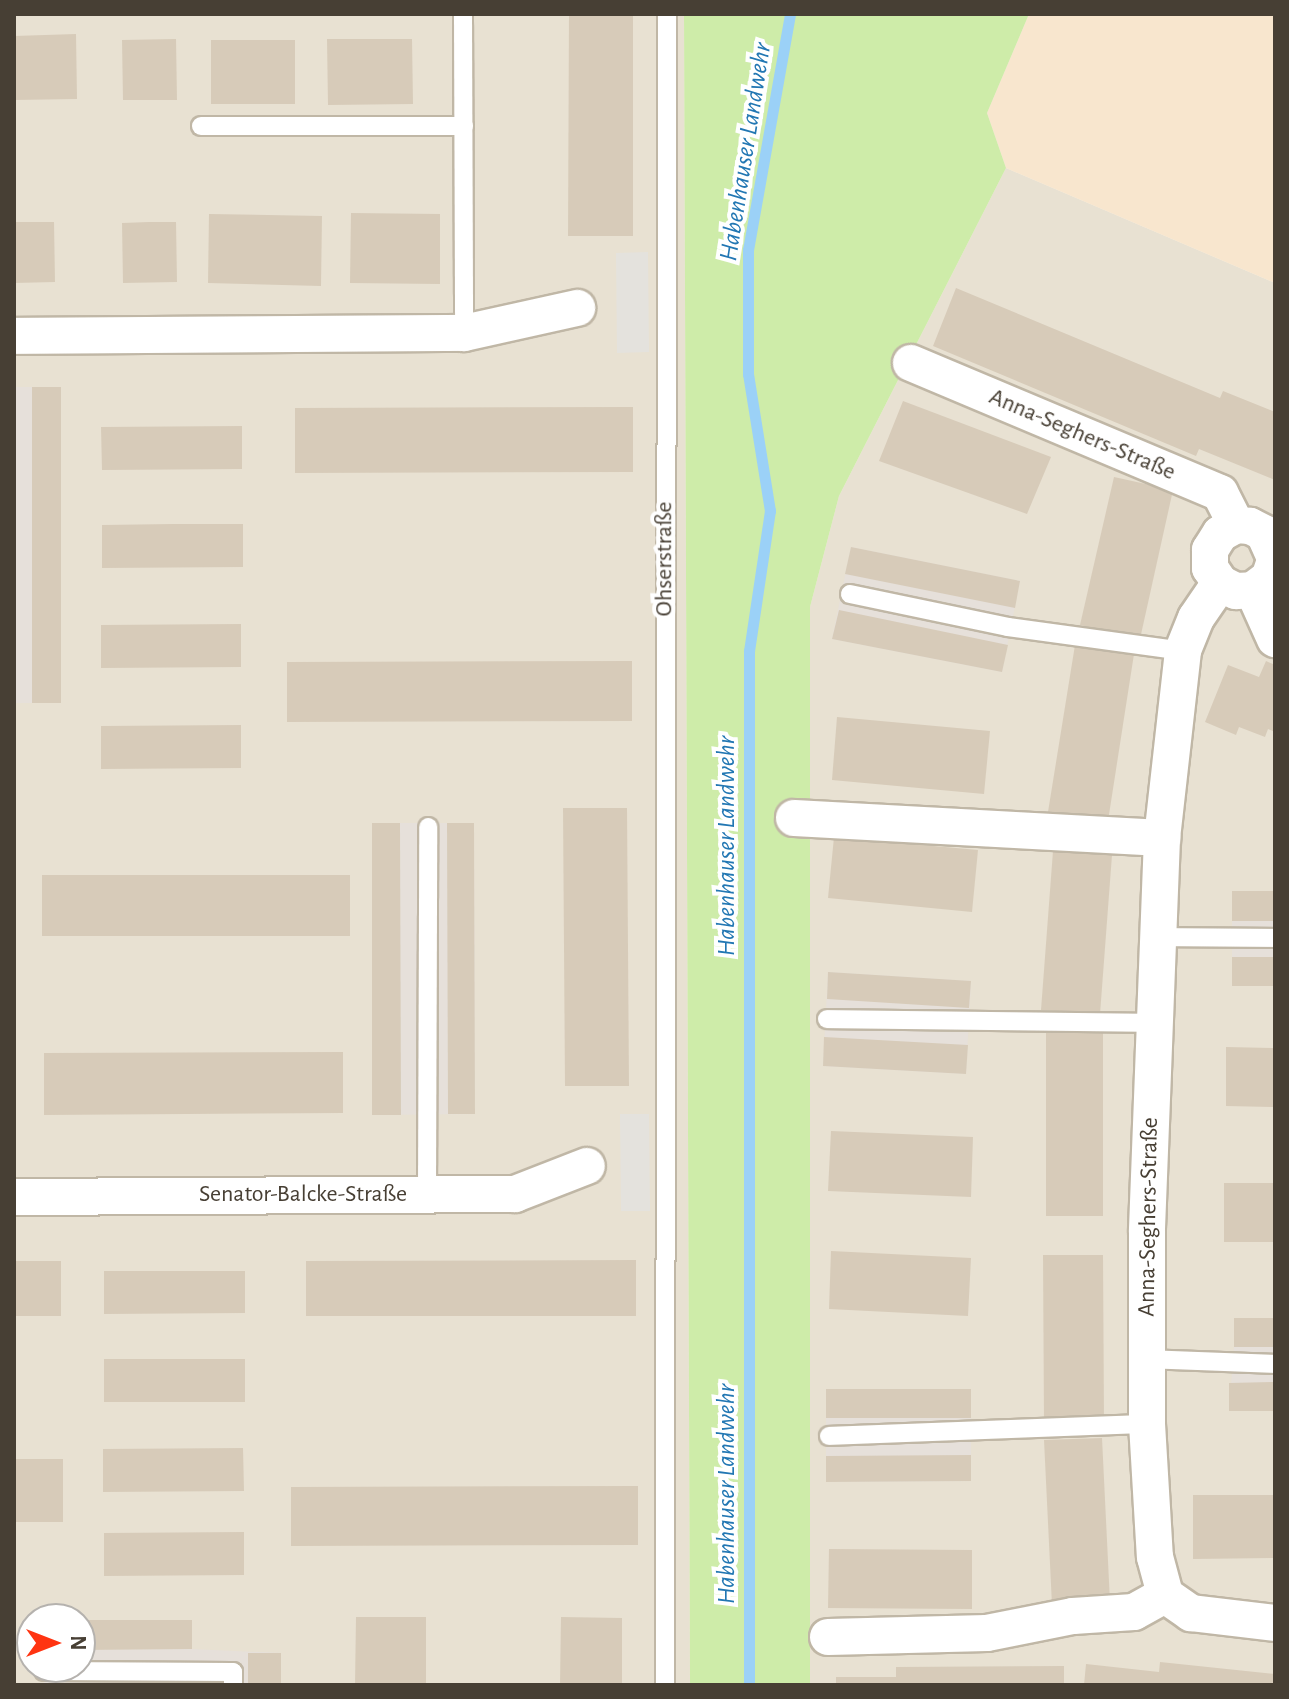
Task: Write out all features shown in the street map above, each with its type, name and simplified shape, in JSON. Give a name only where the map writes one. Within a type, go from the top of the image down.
[{"type":"street","points":[[14,336],[464,333],[577,308]]},
{"type":"street","name":"Anna-Seghers-Straße","points":[[911,363],[1220,493],[1236,525],[1264,533],[1275,560],[1269,578],[1236,586],[1196,618],[1183,651],[1162,838],[1154,1023],[1147,1424],[1155,1557],[1165,1595]]},
{"type":"street","points":[[1236,525],[1220,534],[1210,550],[1210,568],[1236,586],[1275,639]]},
{"type":"street","points":[[794,818],[1162,838]]},
{"type":"street","name":"Senator-Balcke-Straße","points":[[14,1197],[515,1194],[587,1166]]},
{"type":"street","points":[[828,1637],[987,1633],[1073,1616],[1134,1612],[1165,1595],[1191,1613],[1275,1623]]},
{"type":"lane","points":[[463,14],[464,333]]},
{"type":"lane","name":"Ohserstraße","points":[[665,1685],[663,1105],[667,14]]},
{"type":"lane","points":[[201,126],[464,126]]},
{"type":"lane","points":[[850,594],[1008,627],[1183,651]]},
{"type":"lane","points":[[427,1195],[428,827]]},
{"type":"lane","points":[[1157,937],[1275,938]]},
{"type":"lane","points":[[827,1019],[1154,1023]]},
{"type":"lane","points":[[1147,1359],[1275,1364]]},
{"type":"lane","points":[[829,1436],[1147,1424]]},
{"type":"lane","points":[[96,1671],[233,1672],[233,1685]]},
{"type":"shaded area","points":[[14,14],[684,14],[690,1685],[14,1685]]},
{"type":"shaded area","points":[[1029,14],[1275,14],[1275,283],[1006,168],[987,113]]},
{"type":"shaded area","points":[[1006,168],[1275,283],[1275,1685],[810,1685],[810,607],[839,496]]},
{"type":"shaded area","points":[[648,252],[649,352],[617,353],[616,253]]},
{"type":"shaded area","points":[[14,387],[61,387],[61,703],[14,703]]},
{"type":"shaded area","points":[[851,547],[1020,581],[1002,672],[832,639]]},
{"type":"shaded area","points":[[372,823],[474,823],[475,1114],[372,1115]]},
{"type":"shaded area","points":[[1232,891],[1275,891],[1275,986],[1232,986]]},
{"type":"shaded area","points":[[828,972],[971,981],[966,1074],[823,1066]]},
{"type":"shaded area","points":[[620,1114],[649,1114],[650,1211],[621,1211]]},
{"type":"shaded area","points":[[1275,1318],[1275,1411],[1229,1411],[1234,1347]]},
{"type":"shaded area","points":[[826,1389],[971,1389],[971,1481],[826,1482]]},
{"type":"shaded area","points":[[96,1620],[192,1620],[192,1649],[281,1653],[281,1685],[44,1685],[96,1683]]},
{"type":"green space","points":[[684,14],[1029,14],[987,113],[1006,168],[839,496],[810,607],[810,1685],[690,1685]]},
{"type":"building","points":[[569,14],[633,14],[633,236],[568,236]]},
{"type":"building","points":[[76,34],[77,99],[14,100],[14,36]]},
{"type":"building","points":[[176,39],[177,100],[123,100],[122,40]]},
{"type":"building","points":[[327,39],[412,39],[413,104],[328,105]]},
{"type":"building","points":[[211,40],[295,40],[295,104],[211,104]]},
{"type":"building","points":[[351,213],[440,214],[440,284],[350,283]]},
{"type":"building","points":[[209,214],[322,216],[321,286],[208,283]]},
{"type":"building","points":[[14,222],[54,222],[55,282],[14,283]]},
{"type":"building","points":[[176,222],[177,282],[123,283],[122,223]]},
{"type":"building","points":[[956,288],[1220,398],[1223,391],[1275,412],[1275,480],[1199,449],[1196,456],[933,346]]},
{"type":"building","points":[[32,387],[61,387],[61,703],[32,703]]},
{"type":"building","points":[[903,401],[1051,457],[1027,514],[879,461]]},
{"type":"building","points":[[633,407],[633,472],[295,473],[295,408]]},
{"type":"building","points":[[242,426],[242,469],[102,470],[101,427]]},
{"type":"building","points":[[1114,477],[1173,490],[1140,639],[1080,625]]},
{"type":"building","points":[[243,524],[243,567],[102,568],[102,525]]},
{"type":"building","points":[[851,547],[1020,581],[1015,608],[845,574]]},
{"type":"building","points":[[839,610],[1008,645],[1002,672],[832,639]]},
{"type":"building","points":[[241,624],[241,667],[101,668],[101,625]]},
{"type":"building","points":[[1075,645],[1134,654],[1108,821],[1048,812]]},
{"type":"building","points":[[632,661],[632,721],[287,722],[287,662]]},
{"type":"building","points":[[1266,661],[1275,665],[1275,732],[1268,729],[1265,737],[1239,727],[1236,735],[1205,722],[1228,665],[1259,677]]},
{"type":"building","points":[[837,717],[990,731],[984,794],[832,780]]},
{"type":"building","points":[[241,725],[241,768],[101,769],[101,726]]},
{"type":"building","points":[[563,808],[627,808],[629,1086],[565,1086]]},
{"type":"building","points":[[372,823],[400,823],[401,1115],[372,1115]]},
{"type":"building","points":[[447,823],[474,823],[475,1114],[448,1114]]},
{"type":"building","points":[[834,837],[978,850],[972,912],[828,898]]},
{"type":"building","points":[[1053,851],[1112,855],[1100,1014],[1041,1010]]},
{"type":"building","points":[[42,875],[350,875],[350,936],[42,936]]},
{"type":"building","points":[[1232,891],[1275,891],[1275,921],[1232,921]]},
{"type":"building","points":[[1232,957],[1275,957],[1275,986],[1232,986]]},
{"type":"building","points":[[828,972],[971,981],[969,1008],[827,999]]},
{"type":"building","points":[[1046,1032],[1103,1032],[1103,1216],[1046,1216]]},
{"type":"building","points":[[824,1037],[968,1045],[966,1074],[823,1066]]},
{"type":"building","points":[[1226,1047],[1275,1048],[1275,1107],[1226,1106]]},
{"type":"building","points":[[343,1052],[343,1113],[44,1115],[44,1053]]},
{"type":"building","points":[[831,1131],[973,1137],[971,1197],[828,1191]]},
{"type":"building","points":[[1224,1183],[1275,1183],[1275,1242],[1224,1242]]},
{"type":"building","points":[[831,1251],[971,1258],[968,1316],[829,1309]]},
{"type":"building","points":[[1043,1255],[1103,1255],[1104,1420],[1044,1420]]},
{"type":"building","points":[[636,1260],[636,1316],[306,1316],[306,1261]]},
{"type":"building","points":[[14,1261],[61,1261],[61,1316],[14,1316]]},
{"type":"building","points":[[104,1271],[245,1271],[245,1313],[104,1314]]},
{"type":"building","points":[[1234,1318],[1275,1318],[1275,1347],[1234,1347]]},
{"type":"building","points":[[104,1359],[245,1359],[245,1402],[104,1402]]},
{"type":"building","points":[[1275,1382],[1275,1411],[1229,1411],[1229,1383]]},
{"type":"building","points":[[826,1389],[971,1389],[971,1418],[826,1418]]},
{"type":"building","points":[[1102,1438],[1110,1602],[1052,1605],[1044,1440]]},
{"type":"building","points":[[243,1448],[244,1491],[103,1492],[103,1449]]},
{"type":"building","points":[[971,1455],[971,1481],[826,1482],[826,1456]]},
{"type":"building","points":[[14,1459],[63,1459],[63,1522],[14,1522]]},
{"type":"building","points":[[638,1486],[638,1545],[291,1546],[291,1487]]},
{"type":"building","points":[[1193,1495],[1275,1495],[1275,1558],[1193,1559]]},
{"type":"building","points":[[244,1532],[244,1575],[104,1576],[104,1533]]},
{"type":"building","points":[[829,1549],[972,1550],[972,1609],[828,1608]]},
{"type":"building","points":[[356,1617],[426,1617],[426,1685],[355,1685]]},
{"type":"building","points":[[561,1617],[622,1618],[622,1685],[560,1685]]},
{"type":"building","points":[[96,1620],[192,1620],[192,1649],[96,1650]]},
{"type":"building","points":[[248,1653],[281,1653],[281,1685],[248,1685]]},
{"type":"building","points":[[1160,1662],[1275,1674],[1275,1685],[1084,1685],[1086,1664],[1159,1672]]},
{"type":"building","points":[[1064,1666],[1064,1685],[836,1685],[836,1677],[896,1677],[896,1667]]},
{"type":"waterway","name":"Habenhauser Landwehr","points":[[749,1685],[749,651],[770,511],[748,374],[748,250],[790,14]]}]
